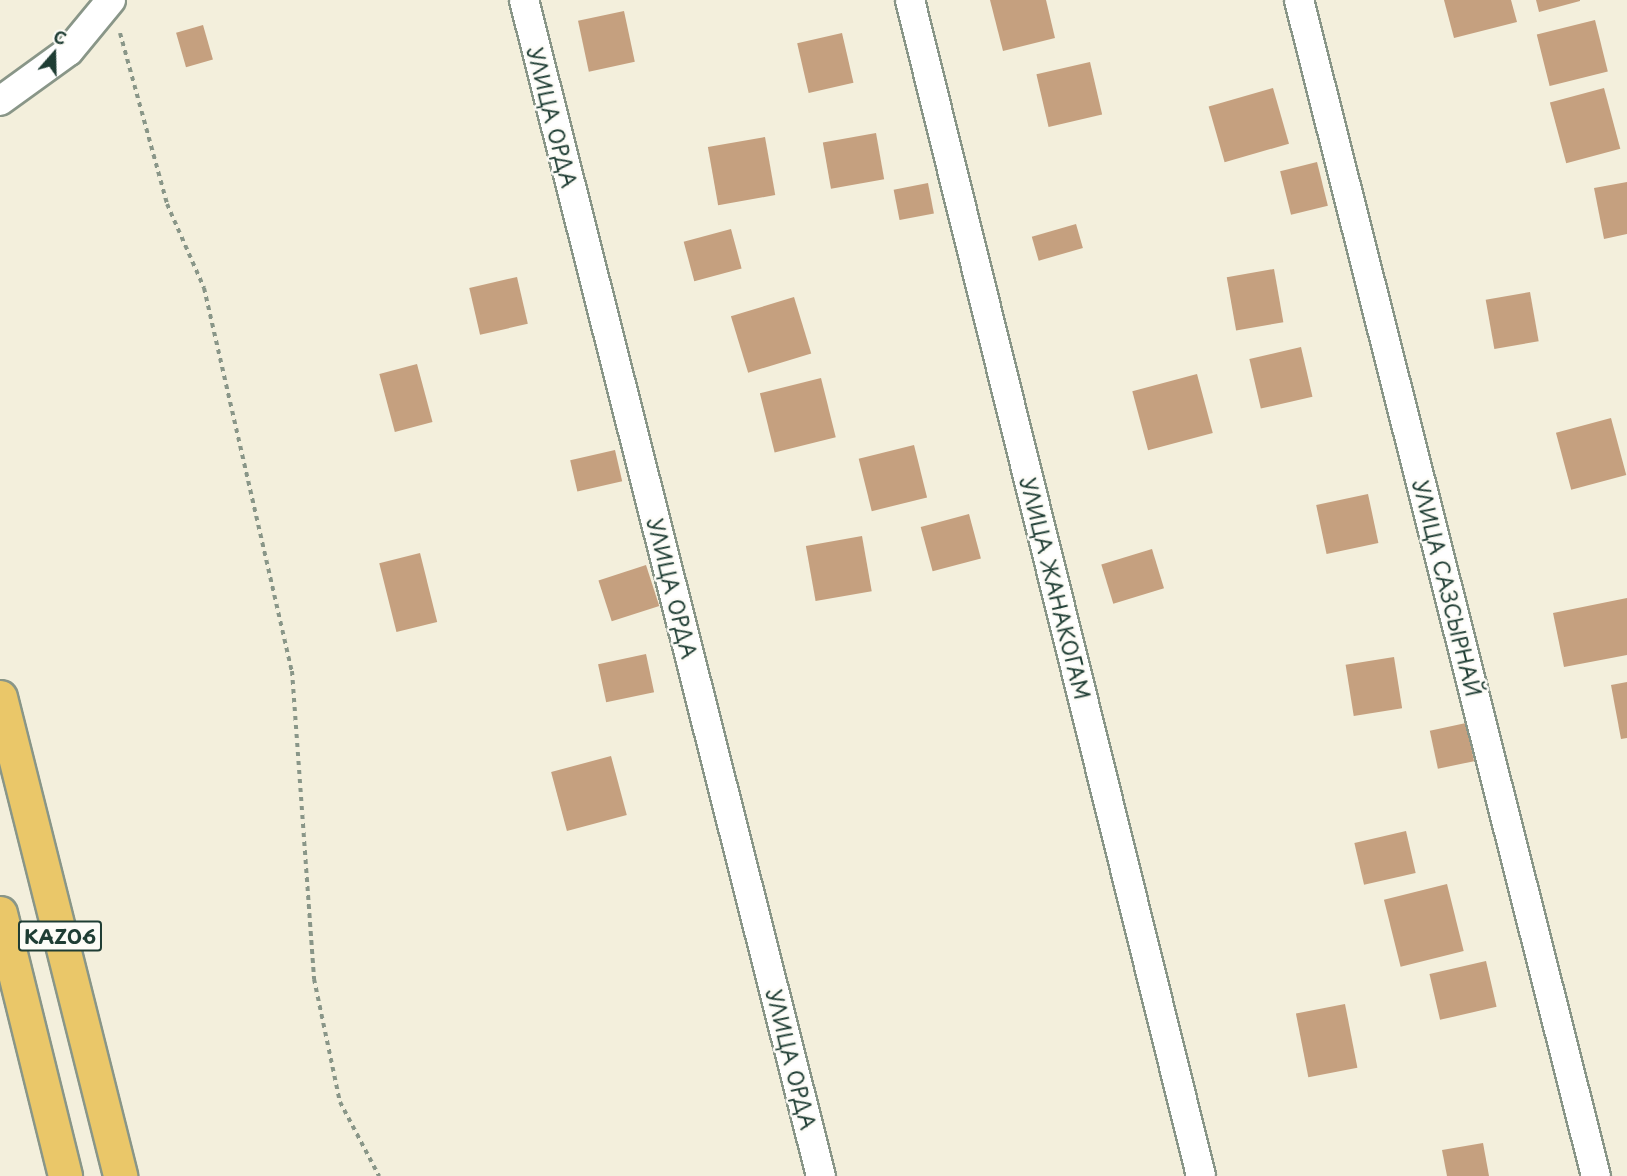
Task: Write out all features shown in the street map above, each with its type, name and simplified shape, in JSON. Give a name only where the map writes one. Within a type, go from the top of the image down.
[{"type":"highway","name":"KАZ06","points":[[0,697],[120,1176]]},
{"type":"highway","name":"KАZ06","points":[[0,913],[65,1176]]},
{"type":"street","points":[[0,101],[69,51],[111,0]]},
{"type":"street","name":"УЛИЦА ОРДА","points":[[524,0],[821,1176]]},
{"type":"street","name":"УЛИЦА ЖАНАКОГАМ","points":[[910,0],[1202,1176]]},
{"type":"street","name":"УЛИЦА САЗСЫРНАЙ","points":[[1299,0],[1596,1176]]},
{"type":"path","points":[[111,0],[167,204],[204,288],[292,670],[314,979],[340,1102],[379,1176]]},
{"type":"building","points":[[990,0],[1046,0],[1055,38],[1003,51]]},
{"type":"building","points":[[1444,0],[1511,0],[1517,22],[1454,38]]},
{"type":"building","points":[[1536,0],[1580,0],[1580,1],[1539,12]]},
{"type":"building","points":[[624,11],[635,62],[589,72],[578,21]]},
{"type":"building","points":[[1595,20],[1608,71],[1550,86],[1537,35]]},
{"type":"building","points":[[203,25],[213,60],[186,67],[176,33]]},
{"type":"building","points":[[842,33],[853,83],[809,93],[797,43]]},
{"type":"building","points":[[1090,62],[1102,115],[1049,127],[1036,74]]},
{"type":"building","points":[[1273,88],[1289,144],[1225,162],[1209,106]]},
{"type":"building","points":[[1604,88],[1620,149],[1566,163],[1550,102]]},
{"type":"building","points":[[876,133],[884,179],[831,189],[823,142]]},
{"type":"building","points":[[765,137],[775,195],[718,205],[708,147]]},
{"type":"building","points":[[1317,162],[1328,206],[1291,215],[1280,171]]},
{"type":"building","points":[[1627,182],[1627,234],[1604,239],[1594,188]]},
{"type":"building","points":[[928,183],[934,213],[900,220],[894,190]]},
{"type":"building","points":[[1076,224],[1083,248],[1039,261],[1032,237]]},
{"type":"building","points":[[731,229],[742,269],[694,281],[684,242]]},
{"type":"building","points":[[1274,269],[1283,322],[1236,331],[1227,277]]},
{"type":"building","points":[[517,277],[528,324],[480,335],[469,288]]},
{"type":"building","points":[[1530,292],[1539,341],[1494,349],[1486,300]]},
{"type":"building","points":[[794,297],[811,353],[748,373],[731,316]]},
{"type":"building","points":[[1301,347],[1312,397],[1261,409],[1249,359]]},
{"type":"building","points":[[417,364],[433,422],[395,432],[379,374]]},
{"type":"building","points":[[1197,374],[1213,433],[1148,450],[1132,391]]},
{"type":"building","points":[[821,378],[836,437],[775,452],[760,393]]},
{"type":"building","points":[[1611,418],[1626,475],[1571,490],[1556,433]]},
{"type":"building","points":[[914,445],[927,497],[872,511],[859,459]]},
{"type":"building","points":[[615,450],[622,481],[577,492],[570,460]]},
{"type":"building","points":[[1368,494],[1378,543],[1327,554],[1316,505]]},
{"type":"building","points":[[969,514],[981,558],[933,571],[921,527]]},
{"type":"building","points":[[862,536],[872,591],[816,601],[806,546]]},
{"type":"building","points":[[1152,549],[1164,588],[1113,604],[1101,564]]},
{"type":"building","points":[[420,553],[437,622],[396,632],[379,563]]},
{"type":"building","points":[[646,565],[659,606],[612,621],[598,580]]},
{"type":"building","points":[[1627,598],[1627,655],[1564,667],[1553,613]]},
{"type":"building","points":[[646,654],[654,692],[606,702],[598,664]]},
{"type":"building","points":[[1394,657],[1402,708],[1354,716],[1346,665]]},
{"type":"building","points":[[1627,682],[1627,738],[1621,739],[1611,685]]},
{"type":"building","points":[[1466,723],[1474,761],[1438,769],[1430,731]]},
{"type":"building","points":[[611,756],[627,815],[567,831],[551,772]]},
{"type":"building","points":[[1406,831],[1416,873],[1364,885],[1354,843]]},
{"type":"building","points":[[1447,884],[1464,951],[1401,967],[1384,900]]},
{"type":"building","points":[[1486,961],[1497,1007],[1440,1020],[1429,974]]},
{"type":"building","points":[[1345,1004],[1357,1068],[1308,1077],[1296,1014]]},
{"type":"building","points":[[1483,1143],[1489,1176],[1447,1176],[1442,1150]]}]
